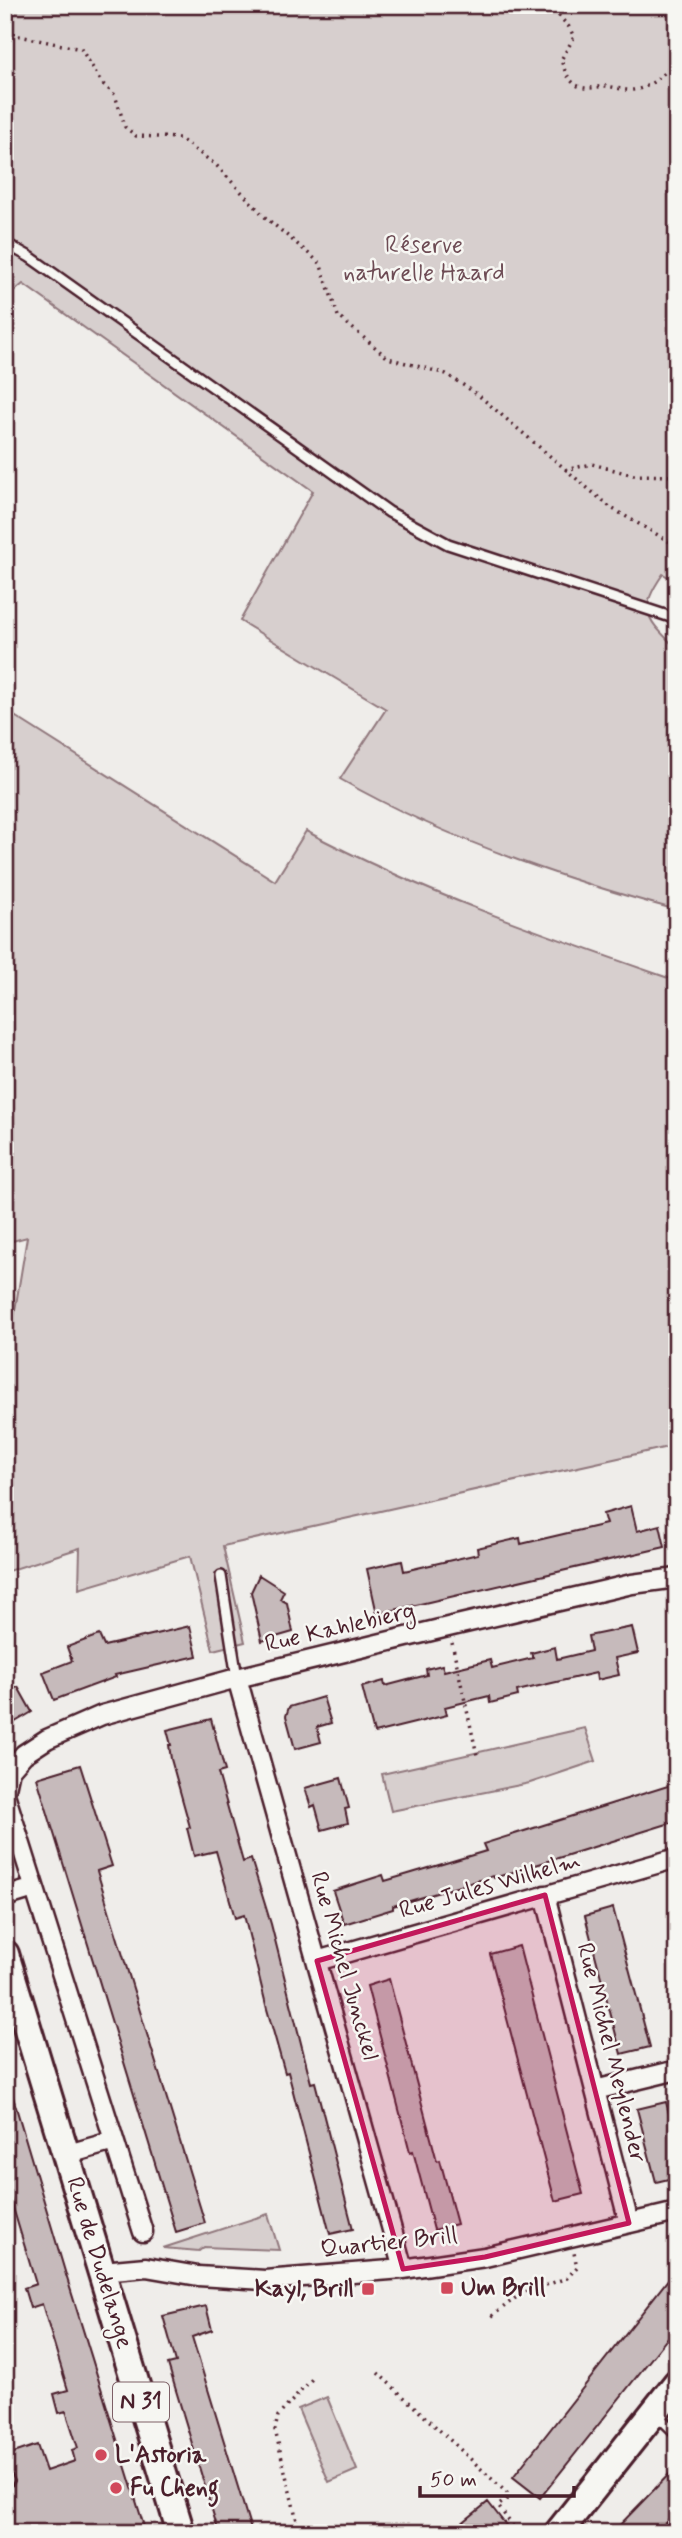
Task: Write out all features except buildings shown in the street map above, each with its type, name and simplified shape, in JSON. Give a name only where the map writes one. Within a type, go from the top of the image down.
[{"type":"main road","name":"Rue de Dudelange","points":[[5,1954],[181,2533]]},
{"type":"main road","points":[[558,2533],[677,2383]]},
{"type":"street","name":"Rue Kahlebierg","points":[[24,1754],[47,1739],[102,1715],[237,1678],[632,1584],[677,1578]]},
{"type":"street","name":"Rue Michel Junckel","points":[[237,1678],[403,2269]]},
{"type":"street","name":"Rue de Dudelange","points":[[24,1754],[10,1770],[5,1794],[143,2232]]},
{"type":"street","name":"Rue Jules Wilhelm","points":[[317,1961],[677,1858]]},
{"type":"street","points":[[5,1897],[34,1888]]},
{"type":"street","name":"Rue Michel Meylender","points":[[545,1895],[629,2223]]},
{"type":"street","points":[[595,2090],[677,2070]]},
{"type":"street","name":"Rue de Dudelange","points":[[65,2155],[114,2141]]},
{"type":"street","name":"Quartier Brill","points":[[102,2271],[146,2267],[198,2276],[265,2280],[403,2269],[485,2257],[677,2212]]},
{"type":"lane","points":[[5,243],[30,257],[389,512],[448,544],[677,619]]},
{"type":"lane","points":[[221,1576],[237,1678]]},
{"type":"lane","points":[[654,2412],[677,2434]]},
{"type":"path","points":[[549,5],[569,27],[574,37],[561,60],[565,73],[573,84],[586,89],[603,86],[632,90],[645,87],[664,74],[677,58]]},
{"type":"path","points":[[5,33],[81,49],[103,85],[115,95],[125,127],[136,136],[179,138],[216,165],[266,218],[320,263],[338,316],[388,358],[446,374],[477,394],[611,508],[677,546]]},
{"type":"path","points":[[565,470],[592,464],[633,475],[677,476]]},
{"type":"path","points":[[448,1627],[477,1755]]},
{"type":"path","points":[[492,2316],[522,2293],[567,2277],[577,2267],[572,2237]]},
{"type":"path","points":[[378,2373],[508,2493],[507,2499],[498,2506],[518,2533]]},
{"type":"path","points":[[300,2533],[275,2430],[278,2416],[312,2379]]},
{"type":"highlighted area","points":[[545,1895],[629,2223],[485,2257],[403,2269],[317,1961]]},
{"type":"green space","name":"Réserve naturelle Haard","points":[[5,5],[677,5],[677,582],[663,574],[648,607],[653,622],[677,649],[677,910],[590,885],[504,855],[420,820],[340,779],[386,709],[240,621],[313,491],[23,284],[5,299]]},
{"type":"green space","points":[[5,710],[275,881],[306,831],[442,895],[677,981],[677,1445],[223,1546],[245,1642],[213,1650],[190,1556],[79,1589],[80,1548],[5,1572],[5,1415],[10,1341],[27,1237],[5,1243]]},
{"type":"green space","points":[[585,1728],[596,1761],[530,1783],[391,1811],[382,1774]]},
{"type":"green space","points":[[268,2214],[279,2250],[204,2247],[199,2251],[163,2248]]},
{"type":"green space","points":[[327,2397],[357,2470],[329,2482],[298,2409]]},
{"type":"place","name":"Um Brill","points":[[447,2288]]},
{"type":"place","name":"Kayl, Brill","points":[[368,2289]]},
{"type":"place","name":"L'Astoria","points":[[101,2455]]},
{"type":"place","name":"Fu Cheng","points":[[116,2488]]}]
